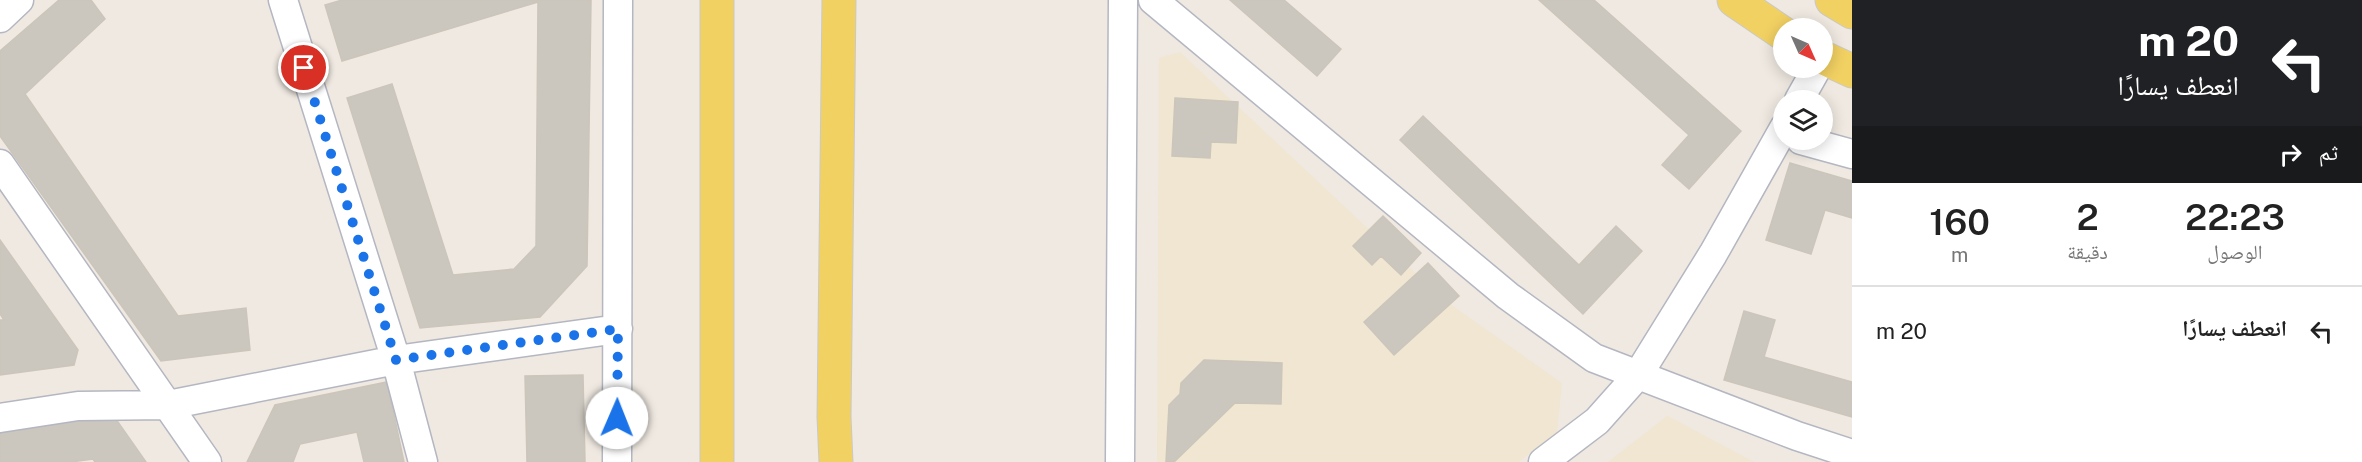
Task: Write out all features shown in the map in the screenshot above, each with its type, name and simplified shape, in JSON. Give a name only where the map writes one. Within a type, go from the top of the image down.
[{"type":"main road","points":[[717,0],[717,462]]},
{"type":"main road","points":[[836,462],[834,405],[838,0]]},
{"type":"main road","points":[[1734,0],[1773,27]]},
{"type":"main road","points":[[1832,0],[1852,12]]},
{"type":"main road","points":[[1833,62],[1852,71]]},
{"type":"street","points":[[0,18],[19,0]]},
{"type":"street","points":[[283,0],[396,360],[423,462]]},
{"type":"street","points":[[617,462],[618,0]]},
{"type":"street","points":[[1120,462],[1123,0]]},
{"type":"street","points":[[1153,0],[1509,297],[1594,358],[1797,436],[1852,454]]},
{"type":"street","points":[[1833,148],[1852,154]]},
{"type":"street","points":[[1543,462],[1598,421],[1638,375],[1777,150]]},
{"type":"street","points":[[0,164],[207,462]]},
{"type":"street","points":[[0,418],[78,406],[168,405],[396,360],[618,329]]},
{"type":"shaded area","points":[[1180,52],[1443,299],[1562,383],[1557,432],[1519,462],[1157,462],[1159,58]]},
{"type":"shaded area","points":[[1668,416],[1754,462],[1608,462]]},
{"type":"building","points":[[59,0],[91,0],[105,19],[25,94],[178,316],[246,308],[250,350],[161,361],[0,136],[0,51]]},
{"type":"building","points":[[342,0],[591,0],[587,266],[540,317],[420,328],[347,98],[392,84],[453,275],[514,269],[536,246],[538,2],[342,61],[325,5]]},
{"type":"building","points":[[1230,0],[1284,0],[1341,49],[1317,76]]},
{"type":"building","points":[[1539,0],[1594,0],[1741,131],[1689,189],[1662,165],[1689,135]]},
{"type":"building","points":[[1175,98],[1238,102],[1236,143],[1211,142],[1210,158],[1172,156]]},
{"type":"building","points":[[1423,116],[1579,265],[1616,226],[1642,251],[1583,314],[1400,140]]},
{"type":"building","points":[[1790,163],[1852,181],[1852,218],[1825,210],[1811,254],[1766,240]]},
{"type":"building","points":[[1383,216],[1421,253],[1401,275],[1381,256],[1372,265],[1353,246]]},
{"type":"building","points":[[0,240],[78,350],[74,365],[0,375],[0,320],[4,320],[0,314]]},
{"type":"building","points":[[1428,263],[1459,296],[1394,355],[1364,322]]},
{"type":"building","points":[[1744,311],[1775,320],[1764,357],[1852,382],[1852,417],[1724,380]]},
{"type":"building","points":[[1204,360],[1282,363],[1281,404],[1235,403],[1174,462],[1166,462],[1169,405],[1180,394],[1181,383]]},
{"type":"building","points":[[583,375],[585,462],[527,462],[525,376]]},
{"type":"building","points":[[387,382],[404,462],[364,462],[357,432],[300,444],[293,462],[247,462],[275,405]]},
{"type":"building","points":[[113,415],[146,462],[95,462],[93,459],[71,462],[0,462],[0,430]]},
{"type":"route","points":[[304,68],[396,360],[618,329],[617,418]]}]
